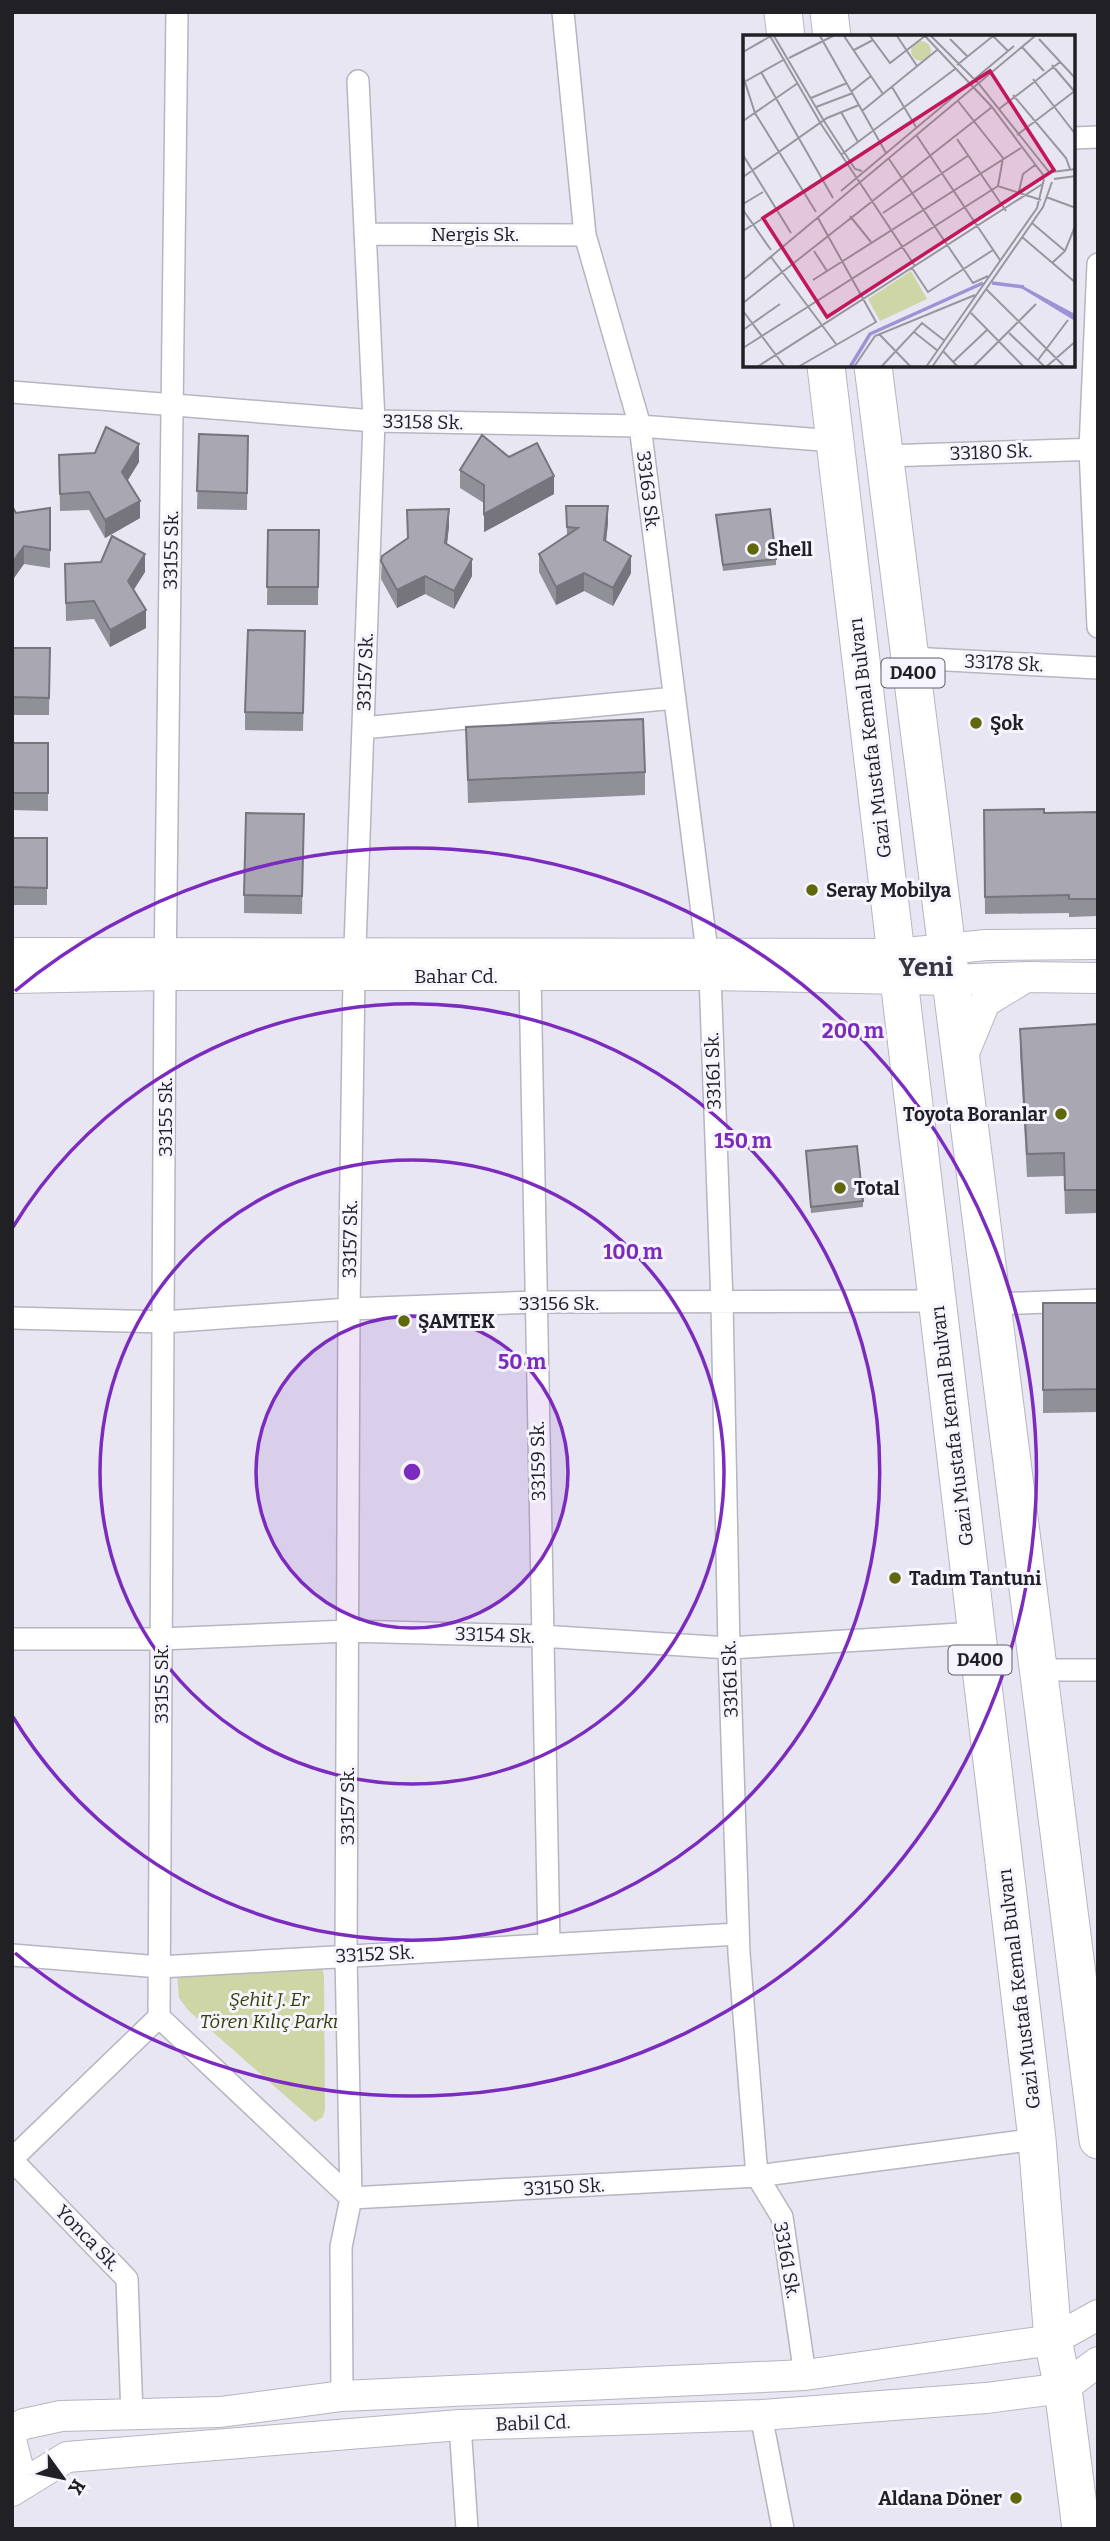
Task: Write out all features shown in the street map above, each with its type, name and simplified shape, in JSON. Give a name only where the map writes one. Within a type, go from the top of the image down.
[{"type":"highway","points":[[783,12],[786,35]]},
{"type":"highway","points":[[829,12],[832,35]]},
{"type":"highway","name":"Gazi Mustafa Kemal Bulvarı","points":[[826,368],[1037,2139],[1052,2340],[1063,2388],[1081,2529]]},
{"type":"highway","name":"D400","points":[[873,368],[1098,2140]]},
{"type":"street","name":"33155 Sk.","points":[[159,2017],[165,964],[177,12]]},
{"type":"street","name":"33163 Sk.","points":[[563,12],[585,235],[640,426],[709,964]]},
{"type":"street","name":"33157 Sk.","points":[[342,2396],[341,2247],[351,2197],[346,1956],[349,1309],[355,964],[374,421],[358,81]]},
{"type":"street","points":[[1075,138],[1098,136]]},
{"type":"street","name":"Nergis Sk.","points":[[365,234],[585,235]]},
{"type":"street","points":[[1098,264],[1094,449],[1098,627]]},
{"type":"street","name":"33158 Sk.","points":[[12,392],[374,421],[640,426],[835,441]]},
{"type":"street","name":"33180 Sk.","points":[[885,456],[1094,449]]},
{"type":"street","name":"33178 Sk.","points":[[911,658],[1098,668]]},
{"type":"street","points":[[363,728],[675,698]]},
{"type":"street","points":[[950,965],[986,945],[1098,944]]},
{"type":"street","points":[[986,945],[992,979]]},
{"type":"street","name":"Bahar Cd.","points":[[12,953],[165,964],[950,965]]},
{"type":"street","name":"Bahar Cd.","points":[[12,978],[165,964]]},
{"type":"street","name":"Bahar Cd.","points":[[355,964],[530,976],[709,964]]},
{"type":"street","name":"33161 Sk.","points":[[709,964],[722,1303],[738,1934],[757,2176],[782,2217],[805,2375]]},
{"type":"street","points":[[950,965],[992,979],[1098,978]]},
{"type":"street","name":"33159 Sk.","points":[[530,976],[534,1302],[549,1945]]},
{"type":"street","points":[[961,1060],[985,1002],[1026,977]]},
{"type":"street","points":[[994,1304],[1098,1300]]},
{"type":"street","name":"33156 Sk.","points":[[12,1318],[164,1322],[349,1309],[534,1302],[937,1301]]},
{"type":"street","name":"33154 Sk.","points":[[12,1639],[161,1639],[348,1631],[541,1636],[729,1648],[977,1633]]},
{"type":"street","points":[[1038,1670],[1098,1670]]},
{"type":"street","name":"33152 Sk.","points":[[12,1955],[160,1967],[738,1934]]},
{"type":"street","points":[[12,2160],[159,2017],[351,2197]]},
{"type":"street","name":"33150 Sk.","points":[[351,2197],[757,2176],[1037,2139]]},
{"type":"street","name":"Yonca Sk.","points":[[12,2160],[127,2279],[132,2415]]},
{"type":"street","points":[[1052,2340],[1098,2315]]},
{"type":"street","name":"Babil Cd.","points":[[12,2430],[24,2424],[61,2416],[220,2412],[342,2396],[805,2375],[1052,2340]]},
{"type":"street","points":[[1063,2388],[1098,2362]]},
{"type":"street","name":"Babil Cd.","points":[[12,2491],[66,2457],[460,2425],[761,2415],[986,2398],[1063,2388]]},
{"type":"street","points":[[761,2415],[783,2529]]},
{"type":"street","points":[[460,2425],[467,2529]]},
{"type":"street","points":[[12,2444],[17,2463],[12,2485]]},
{"type":"green space","name":"Şehit J. Er Tören Kılıç Parkı","points":[[321,1958],[324,1977],[325,2109],[323,2117],[315,2122],[189,2011],[179,1998],[177,1974]]},
{"type":"building","points":[[106,427],[139,444],[122,472],[140,501],[105,520],[89,492],[60,494],[59,455],[95,453]]},
{"type":"building","points":[[199,434],[248,436],[247,493],[197,491]]},
{"type":"building","points":[[482,435],[509,457],[537,443],[554,476],[484,514],[484,485],[460,470]]},
{"type":"building","points":[[12,506],[16,513],[50,508],[50,550],[24,546],[12,563]]},
{"type":"building","points":[[566,506],[608,506],[604,540],[631,556],[613,588],[584,573],[556,587],[539,554],[578,528],[567,527]]},
{"type":"building","points":[[449,509],[445,543],[472,559],[454,591],[425,576],[397,590],[381,561],[382,556],[408,538],[407,510]]},
{"type":"building","points":[[770,509],[776,559],[723,565],[716,515]]},
{"type":"building","points":[[268,530],[319,530],[318,587],[267,587]]},
{"type":"building","points":[[112,536],[145,554],[128,581],[146,610],[110,630],[94,601],[66,603],[65,564],[101,562]]},
{"type":"building","points":[[248,630],[305,631],[303,713],[245,712]]},
{"type":"building","points":[[12,648],[50,648],[49,698],[12,697]]},
{"type":"building","points":[[643,719],[645,772],[468,780],[466,727]]},
{"type":"building","points":[[12,743],[48,743],[48,793],[12,793]]},
{"type":"building","points":[[1044,809],[1044,813],[1098,812],[1098,899],[1069,899],[1069,895],[985,897],[984,810]]},
{"type":"building","points":[[246,813],[304,814],[302,896],[244,895]]},
{"type":"building","points":[[12,838],[47,838],[47,888],[12,887]]},
{"type":"building","name":"Toyota Boranlar","points":[[1098,1024],[1098,1190],[1065,1190],[1064,1153],[1027,1154],[1020,1029]]},
{"type":"building","points":[[857,1146],[863,1201],[811,1207],[806,1151]]},
{"type":"building","points":[[1043,1303],[1098,1303],[1098,1389],[1043,1390]]},
{"type":"place","name":"Shell","points":[[753,549]]},
{"type":"place","name":"Şok","points":[[976,723]]},
{"type":"place","name":"Seray Mobilya","points":[[812,890]]},
{"type":"place","name":"Toyota Boranlar","points":[[1061,1114]]},
{"type":"place","name":"Total","points":[[840,1188]]},
{"type":"place","name":"ŞAMTEK","points":[[404,1321]]},
{"type":"place","name":"Tadım Tantuni","points":[[895,1578]]},
{"type":"place","name":"Aldana Döner","points":[[1016,2498]]},
{"type":"district","name":"Yeni","points":[[926,967]]}]
